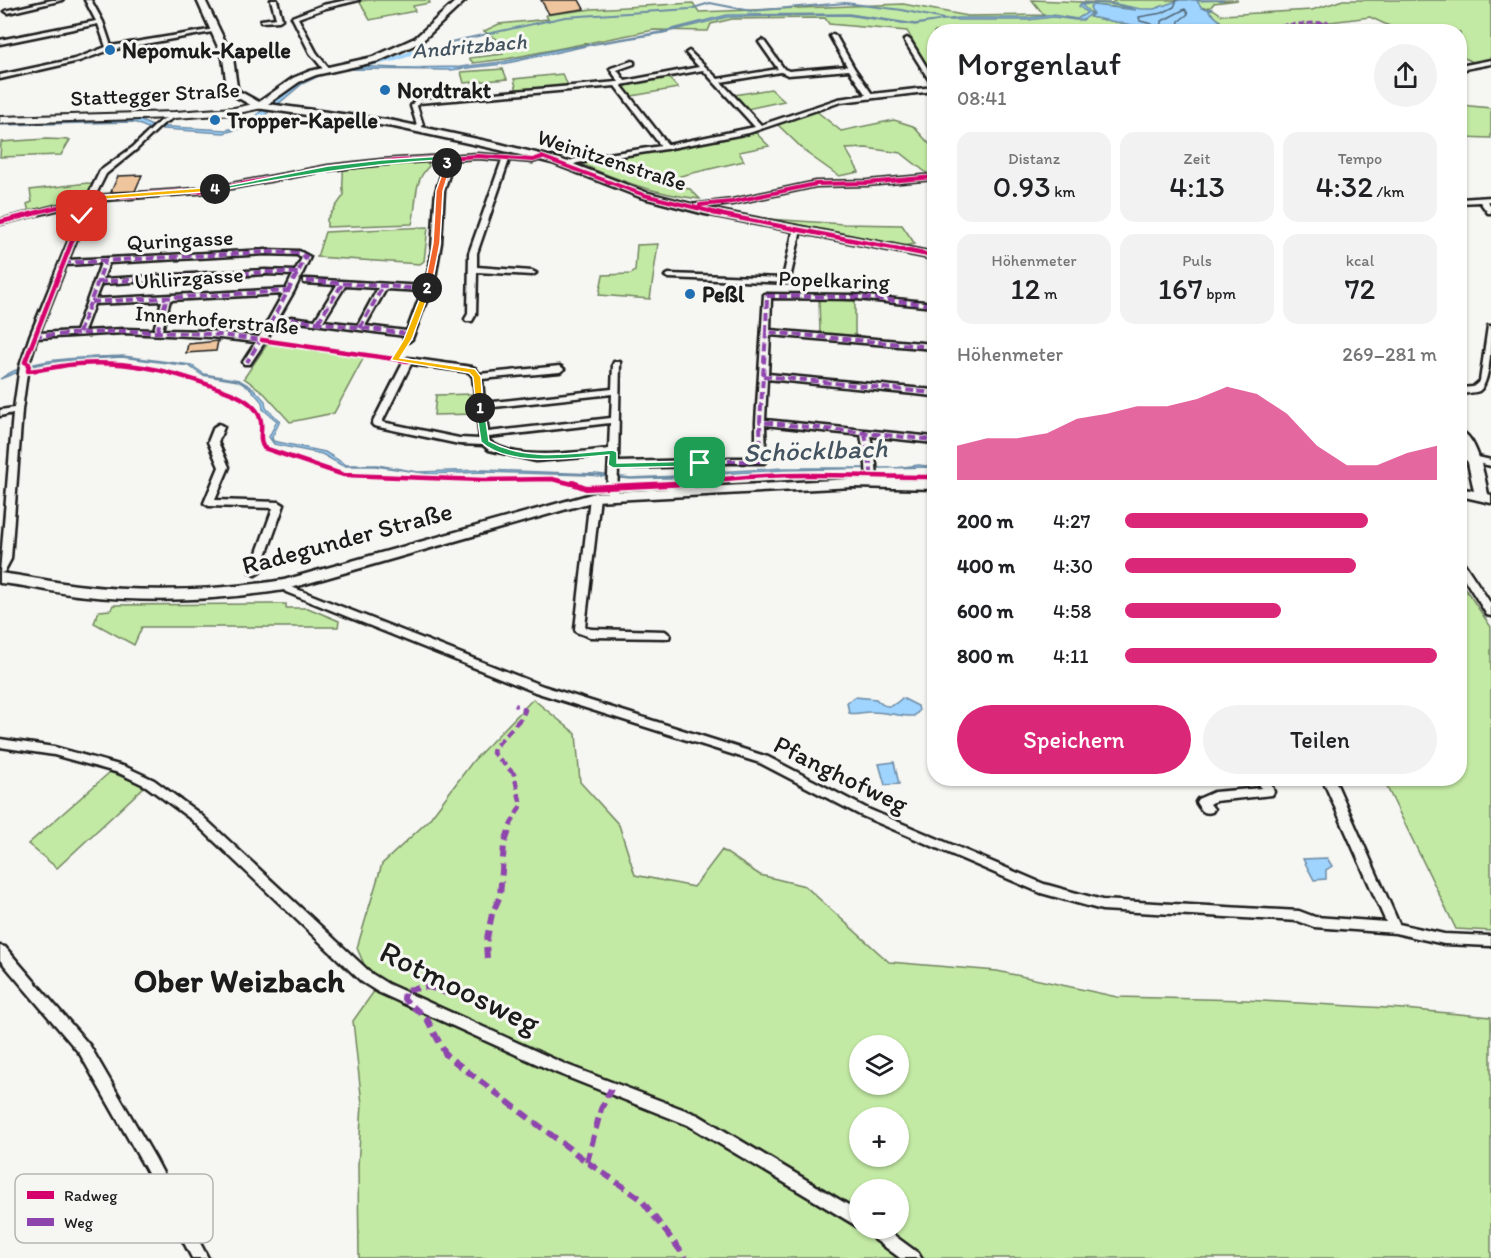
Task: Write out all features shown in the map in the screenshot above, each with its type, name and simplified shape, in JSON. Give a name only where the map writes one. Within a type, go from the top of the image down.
[{"type":"main road","points":[[201,0],[228,58],[232,87],[236,93],[266,107]]},
{"type":"main road","name":"Stattegger Straße","points":[[266,107],[296,80],[326,69],[376,59],[415,42],[462,0]]},
{"type":"main road","name":"Weinitzenstraße","points":[[266,107],[370,120],[418,129],[542,157],[619,187],[690,207],[927,255]]},
{"type":"main road","points":[[1467,458],[1487,498]]},
{"type":"main road","name":"Radegunder Straße","points":[[0,578],[74,590],[159,595],[247,591],[284,585],[595,497],[612,489],[872,479],[927,483]]},
{"type":"main road","points":[[1467,494],[1487,498]]},
{"type":"street","points":[[8,11],[60,0]]},
{"type":"street","points":[[88,0],[109,44]]},
{"type":"street","points":[[263,21],[279,19],[274,0]]},
{"type":"street","points":[[326,69],[313,53],[295,17],[318,8],[356,0]]},
{"type":"street","points":[[0,42],[100,22]]},
{"type":"street","points":[[0,77],[77,60],[109,44],[215,31]]},
{"type":"street","points":[[833,36],[870,96]]},
{"type":"street","points":[[907,40],[927,72]]},
{"type":"street","points":[[762,42],[782,70],[788,74],[852,68]]},
{"type":"street","points":[[689,53],[760,128]]},
{"type":"street","points":[[1467,67],[1491,62]]},
{"type":"street","points":[[632,63],[613,69],[620,84],[666,147]]},
{"type":"street","points":[[418,129],[420,125],[414,106],[417,101],[620,84],[704,68]]},
{"type":"street","points":[[717,81],[782,70]]},
{"type":"street","points":[[566,165],[575,161],[666,147],[760,128],[840,100],[927,90]]},
{"type":"street","name":"Stattegger Straße","points":[[0,120],[157,124],[175,115],[266,107]]},
{"type":"street","points":[[0,570],[6,559],[18,410],[24,369],[34,336],[88,199],[103,173],[135,148],[157,124]]},
{"type":"street","points":[[0,222],[88,199],[210,190],[328,168],[441,158],[533,160],[542,157]]},
{"type":"street","points":[[291,319],[408,337],[427,288],[436,243],[440,191],[448,165],[441,158]]},
{"type":"street","points":[[469,319],[472,314],[472,269],[476,241],[506,158]]},
{"type":"street","points":[[690,207],[738,201],[816,184],[867,183],[927,178]]},
{"type":"street","points":[[1467,201],[1491,199]]},
{"type":"street","points":[[1482,200],[1491,211]]},
{"type":"street","points":[[669,276],[786,281],[797,230]]},
{"type":"street","name":"Quringasse","points":[[63,263],[266,252],[299,253],[306,257],[298,273]]},
{"type":"street","points":[[79,333],[105,262]]},
{"type":"street","points":[[472,269],[532,273]]},
{"type":"street","points":[[98,282],[265,272],[298,273],[262,340],[247,362]]},
{"type":"street","points":[[307,281],[427,288]]},
{"type":"street","points":[[318,322],[343,283]]},
{"type":"street","points":[[360,328],[383,286]]},
{"type":"street","name":"Uhlirzgasse","points":[[91,302],[290,291]]},
{"type":"street","name":"Popelkaring","points":[[728,461],[761,461],[760,422],[766,296],[857,297],[927,304]]},
{"type":"street","points":[[157,332],[167,297]]},
{"type":"street","points":[[1467,390],[1476,389],[1484,382],[1491,328]]},
{"type":"street","name":"Innerhoferstraße","points":[[34,336],[157,332],[262,340]]},
{"type":"street","points":[[766,332],[927,346]]},
{"type":"street","points":[[613,452],[536,458],[492,448],[484,439],[477,377],[472,370],[408,361],[377,424],[459,441],[484,439],[615,420]]},
{"type":"street","points":[[612,489],[617,364]]},
{"type":"street","points":[[477,377],[560,369]]},
{"type":"street","points":[[763,376],[927,392]]},
{"type":"street","points":[[480,406],[616,391]]},
{"type":"street","points":[[0,413],[18,410]]},
{"type":"street","points":[[760,422],[927,440]]},
{"type":"street","name":"Radegunder Straße","points":[[219,428],[213,442],[224,467],[209,503],[279,505],[255,572]]},
{"type":"street","points":[[865,433],[872,479]]},
{"type":"street","points":[[1467,456],[1491,464]]},
{"type":"street","points":[[613,469],[700,463]]},
{"type":"street","points":[[595,497],[580,629],[590,633],[665,635]]},
{"type":"street","points":[[0,513],[11,511]]},
{"type":"street","points":[[1467,576],[1491,612]]},
{"type":"street","name":"Pfanghofweg","points":[[284,585],[396,634],[539,689],[764,760],[864,812],[1041,888],[1102,905],[1299,916],[1314,922],[1395,928],[1444,939],[1491,941]]},
{"type":"street","name":"Rotmoosweg","points":[[0,743],[54,750],[122,770],[150,783],[178,801],[367,978],[383,988],[562,1069],[693,1120],[849,1214]]},
{"type":"street","points":[[1208,808],[1202,802],[1214,797],[1268,792],[1266,786]]},
{"type":"street","points":[[1332,786],[1395,928]]},
{"type":"street","points":[[0,951],[86,1050],[156,1174]]},
{"type":"street","points":[[886,1239],[913,1258]]},
{"type":"street","points":[[192,1243],[200,1258]]},
{"type":"green space","points":[[429,0],[430,3],[413,6],[415,11],[370,20],[359,1]]},
{"type":"green space","points":[[1032,0],[1111,3],[1117,0],[1238,0],[1214,3],[1211,7],[1202,8],[1197,2],[1169,6],[1155,11],[1093,5],[1090,17],[1126,24],[927,24],[927,66],[907,31],[829,24],[825,18],[732,19],[711,24],[708,31],[654,30],[506,59],[473,63],[469,58],[503,54],[499,41],[484,31],[499,24],[548,19],[546,15],[592,9],[693,3],[699,12],[903,4],[968,16],[1044,15]]},
{"type":"green space","points":[[1343,0],[1491,0],[1491,61],[1475,63],[1467,59],[1467,24],[1385,24],[1370,17],[1314,24],[1223,24],[1207,9],[1213,9],[1222,15],[1312,10]]},
{"type":"green space","points":[[503,69],[507,79],[464,83],[461,72]]},
{"type":"green space","points":[[562,74],[569,87],[517,91],[514,79]]},
{"type":"green space","points":[[667,76],[678,88],[632,96],[622,87]]},
{"type":"green space","points":[[771,89],[784,101],[747,109],[734,95]]},
{"type":"green space","points":[[1467,106],[1491,108],[1491,138],[1467,137]]},
{"type":"green space","points":[[815,110],[841,131],[894,120],[913,126],[927,141],[927,173],[901,153],[866,148],[846,149],[859,172],[839,176],[808,154],[777,124]]},
{"type":"green space","points":[[756,133],[769,146],[739,152],[744,161],[680,176],[683,188],[690,189],[700,199],[637,186],[577,162]]},
{"type":"green space","points":[[70,140],[61,155],[0,157],[1,142]]},
{"type":"green space","points":[[428,162],[429,166],[418,186],[412,224],[327,227],[327,219],[344,195],[343,170]]},
{"type":"green space","points":[[88,183],[93,185],[83,198],[74,202],[0,220],[0,218],[29,212],[27,204],[32,202],[30,190]]},
{"type":"green space","points":[[768,219],[902,225],[915,244],[903,246]]},
{"type":"green space","points":[[428,227],[424,261],[420,264],[317,257],[325,232]]},
{"type":"green space","points":[[658,244],[650,299],[599,295],[603,275],[631,274],[635,271],[637,245]]},
{"type":"green space","points":[[819,299],[855,301],[855,336],[820,333]]},
{"type":"green space","points":[[268,343],[364,357],[334,413],[290,422],[263,392],[244,378]]},
{"type":"green space","points":[[473,394],[476,414],[434,415],[436,395]]},
{"type":"green space","points":[[1467,591],[1491,627],[1491,931],[1456,929],[1386,786],[1467,786]]},
{"type":"green space","points":[[286,604],[286,608],[308,608],[339,621],[338,627],[142,627],[134,645],[94,623],[99,611],[111,610],[113,605]]},
{"type":"green space","points":[[533,699],[576,734],[580,782],[619,825],[635,875],[694,887],[722,850],[760,875],[805,886],[889,962],[997,971],[1117,997],[1245,1000],[1404,1009],[1491,1017],[1491,1258],[359,1258],[358,1166],[362,1104],[353,1021],[375,990],[357,948],[382,864],[428,821],[473,761]]},
{"type":"green space","points":[[110,772],[145,786],[57,868],[28,844]]},
{"type":"water","points":[[1179,0],[1224,0],[1197,1],[1202,8],[1213,9],[1208,10],[1223,24],[1126,24],[1090,17],[1093,14],[1090,7],[1093,5],[1136,10],[1104,4],[1116,4],[1141,9],[1154,9]]},
{"type":"water","points":[[1081,3],[1095,3],[1082,5],[1091,14],[1083,20],[1053,17],[1028,20],[944,20],[915,25],[847,15],[727,17],[663,33],[595,44],[503,64],[450,70],[346,69],[327,72],[302,84],[253,125],[224,133],[148,128],[134,122],[0,125],[0,122],[129,119],[139,120],[152,126],[226,130],[243,126],[294,84],[315,74],[352,66],[460,67],[502,62],[556,50],[661,32],[727,15],[849,14],[915,24],[958,18],[1027,18],[1053,15],[1077,19],[1087,13],[1079,6]]},
{"type":"water","name":"Schöcklbach","points":[[123,356],[191,365],[204,374],[239,380],[253,388],[265,401],[266,408],[280,421],[272,437],[273,441],[325,452],[346,465],[377,465],[418,472],[484,470],[596,474],[631,478],[784,468],[884,468],[783,470],[701,477],[631,479],[588,475],[484,472],[431,474],[375,466],[343,466],[322,454],[274,444],[269,437],[277,421],[263,409],[262,402],[251,389],[238,381],[202,375],[189,366],[122,357],[60,361],[36,365],[0,379],[13,371],[43,362]]},
{"type":"water","points":[[919,465],[927,467],[898,468]]},
{"type":"water","points":[[855,697],[876,699],[886,706],[896,704],[902,698],[918,706],[919,711],[914,716],[875,712],[849,713],[847,702]]},
{"type":"water","points":[[894,762],[899,784],[885,785],[879,764]]},
{"type":"water","points":[[1327,858],[1332,866],[1326,870],[1326,879],[1314,880],[1303,859]]},
{"type":"building","points":[[541,0],[579,0],[584,9],[549,14]]},
{"type":"building","points":[[142,175],[135,191],[111,192],[118,176]]},
{"type":"building","points":[[218,341],[216,351],[186,353],[188,344]]},
{"type":"waterway","name":"Andritzbach","points":[[446,43],[565,17],[690,9],[710,3],[751,11],[845,3],[902,10],[943,19]]},
{"type":"waterway","name":"Andritzbach","points":[[347,68],[396,59],[413,52]]},
{"type":"marked path","points":[[1299,24],[1329,22]]},
{"type":"marked path","points":[[408,339],[431,278],[437,243],[440,191],[448,165],[443,158]]},
{"type":"marked path","points":[[63,263],[266,252],[299,253],[306,257],[271,323],[247,362]]},
{"type":"marked path","points":[[79,333],[105,262]]},
{"type":"marked path","points":[[98,282],[265,272],[298,273]]},
{"type":"marked path","points":[[307,281],[427,289]]},
{"type":"marked path","points":[[318,322],[343,283]]},
{"type":"marked path","points":[[360,328],[383,286]]},
{"type":"marked path","points":[[91,302],[290,291]]},
{"type":"marked path","points":[[766,332],[767,296],[857,297],[927,304]]},
{"type":"marked path","points":[[157,332],[167,297]]},
{"type":"marked path","points":[[291,319],[409,334]]},
{"type":"marked path","points":[[34,336],[124,331],[210,334],[262,340]]},
{"type":"marked path","points":[[927,346],[766,332],[760,422],[927,439]]},
{"type":"marked path","points":[[763,376],[927,392]]},
{"type":"marked path","points":[[728,461],[761,461],[760,422]]},
{"type":"marked path","points":[[865,433],[872,477]]},
{"type":"marked path","points":[[487,958],[486,943],[492,914],[500,896],[504,845],[521,805],[514,774],[493,753],[494,748],[522,717],[525,710],[515,705]]},
{"type":"marked path","points":[[468,995],[446,993],[429,987],[405,990],[404,999],[427,1019],[446,1055],[587,1162],[640,1198],[686,1258]]},
{"type":"marked path","points":[[587,1162],[601,1109],[611,1089]]},
{"type":"cycle path","points":[[0,222],[94,198],[210,190],[328,168],[478,156],[533,160],[542,157],[644,195],[709,212],[927,255]]},
{"type":"cycle path","points":[[700,205],[732,202],[816,184],[867,183],[927,178]]},
{"type":"cycle path","points":[[88,199],[25,362],[29,364],[28,371],[72,365],[116,363],[133,364],[180,375],[244,399],[255,408],[262,421],[261,444],[264,448],[344,475],[483,480],[552,479],[564,480],[586,488],[682,485],[718,478],[751,476],[927,477]]},
{"type":"cycle path","points":[[262,340],[408,361]]},
{"type":"place","name":"Nepomuk-Kapelle","points":[[110,50]]},
{"type":"place","name":"Nordtrakt","points":[[385,90]]},
{"type":"place","name":"Tropper-Kapelle","points":[[215,120]]},
{"type":"place","name":"Peßl","points":[[690,294]]},
{"type":"district","name":"Ober Weizbach","points":[[239,980]]},
{"type":"route","points":[[82,216],[88,199],[94,198],[210,190],[328,168],[443,158],[448,165],[440,191],[431,278],[408,339],[395,360],[472,370],[477,377],[485,442],[492,448],[536,458],[613,452],[613,465],[700,463]]}]
